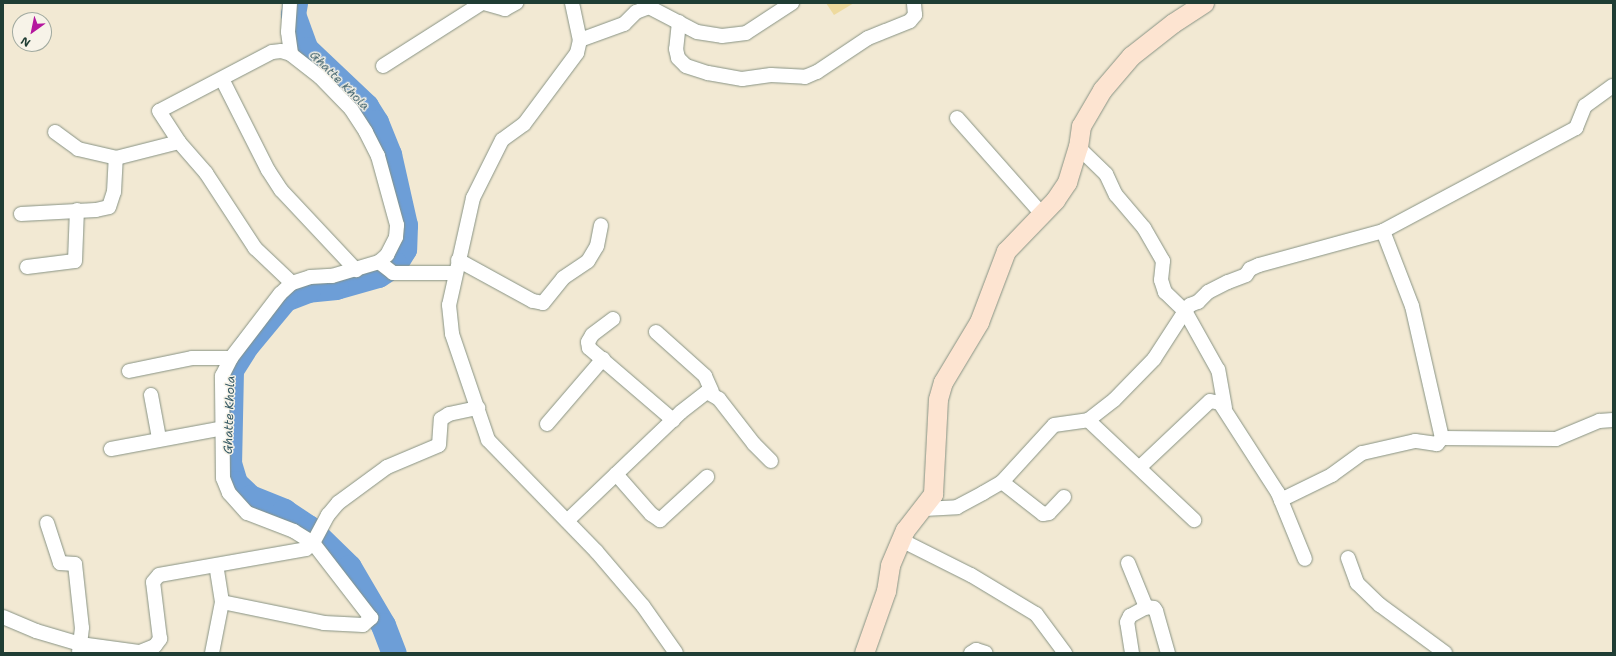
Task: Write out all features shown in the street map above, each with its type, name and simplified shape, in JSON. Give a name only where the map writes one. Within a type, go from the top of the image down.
[{"type":"street","points":[[290,3],[288,32],[291,54]]},
{"type":"street","points":[[383,66],[483,3],[505,10],[516,3]]},
{"type":"street","points":[[572,3],[580,40],[577,53],[524,124],[502,140],[473,198],[449,305],[452,334],[488,440],[568,520],[643,606],[676,653]]},
{"type":"street","points":[[580,40],[624,24],[636,12],[649,5],[697,32],[722,36],[746,33],[792,3]]},
{"type":"street","points":[[679,22],[676,49],[678,58],[686,66],[708,73],[742,79],[771,75],[805,77],[818,72],[862,41],[910,21],[915,16],[914,3]]},
{"type":"street","points":[[864,653],[886,590],[890,565],[905,530],[924,509],[934,494],[938,398],[943,382],[980,322],[1006,251],[1041,212],[1055,200],[1067,182],[1078,147],[1081,126],[1102,90],[1131,56],[1173,22],[1204,3]]},
{"type":"street","points":[[222,602],[324,623],[363,625],[371,618],[313,542],[294,531],[247,513],[229,493],[223,478],[222,376],[231,358],[280,294],[292,283],[310,277],[332,276],[379,262],[387,254],[396,237],[397,225],[378,156],[351,109],[320,77],[291,54],[281,50],[272,52],[159,111],[178,142],[206,173],[255,248],[292,283]]},
{"type":"street","points":[[222,79],[268,170],[281,190],[356,270]]},
{"type":"street","points":[[924,509],[957,507],[1002,482],[1054,425],[1088,420],[1114,400],[1154,359],[1190,304],[1198,302],[1208,292],[1246,275],[1250,269],[1259,265],[1383,231],[1576,128],[1585,106],[1613,86]]},
{"type":"street","points":[[957,118],[1041,212]]},
{"type":"street","points":[[55,132],[78,149],[116,158],[178,142]]},
{"type":"street","points":[[1078,147],[1091,156],[1106,174],[1116,195],[1144,228],[1163,261],[1161,280],[1165,292],[1185,311],[1199,332],[1218,370],[1225,408]]},
{"type":"street","points":[[21,214],[96,210],[109,206],[114,192],[116,158]]},
{"type":"street","points":[[27,267],[75,261],[77,210]]},
{"type":"street","points":[[379,262],[393,273],[457,267],[533,301],[543,303],[563,278],[588,261],[597,246],[601,225]]},
{"type":"street","points":[[1383,231],[1412,306],[1442,438]]},
{"type":"street","points":[[613,319],[592,335],[588,342],[589,348],[673,420]]},
{"type":"street","points":[[656,332],[705,376],[712,392],[771,462]]},
{"type":"street","points":[[129,371],[192,358],[231,358]]},
{"type":"street","points":[[547,424],[603,359]]},
{"type":"street","points":[[568,520],[697,398],[707,392],[712,392]]},
{"type":"street","points":[[151,395],[159,438]]},
{"type":"street","points":[[1140,467],[1210,401],[1220,403],[1225,408],[1281,500],[1305,559]]},
{"type":"street","points":[[3,617],[79,649],[140,652],[155,646],[160,639],[153,582],[159,575],[306,549],[313,542],[328,515],[338,502],[387,467],[439,445],[441,419],[449,414],[478,408]]},
{"type":"street","points":[[1088,420],[1140,467],[1194,520]]},
{"type":"street","points":[[1281,500],[1332,474],[1362,453],[1415,441],[1436,444],[1442,438],[1556,438],[1599,420],[1613,420]]},
{"type":"street","points":[[111,449],[159,438],[223,428]]},
{"type":"street","points":[[616,474],[651,514],[660,520],[707,477]]},
{"type":"street","points":[[1002,482],[1043,514],[1049,513],[1064,497]]},
{"type":"street","points":[[47,523],[60,563],[75,564],[82,628],[79,649]]},
{"type":"street","points":[[901,540],[971,575],[1036,614],[1065,653]]},
{"type":"street","points":[[1348,558],[1357,583],[1380,605],[1445,653]]},
{"type":"street","points":[[1128,563],[1146,607]]},
{"type":"street","points":[[212,653],[222,602],[216,566]]},
{"type":"street","points":[[1132,653],[1127,622],[1130,616],[1146,607],[1154,608],[1156,611],[1168,653]]},
{"type":"street","points":[[971,653],[976,650],[986,653]]},
{"type":"sand","points":[[826,3],[854,3],[834,15]]},
{"type":"waterway","name":"Ghatte Khola","points":[[295,3],[293,14],[306,49],[366,106],[376,122],[389,154],[405,225],[404,249],[395,264],[378,275],[336,287],[308,290],[285,299],[246,346],[231,370],[229,463],[235,483],[250,497],[284,511],[308,527],[349,567],[383,625],[394,653]]}]
